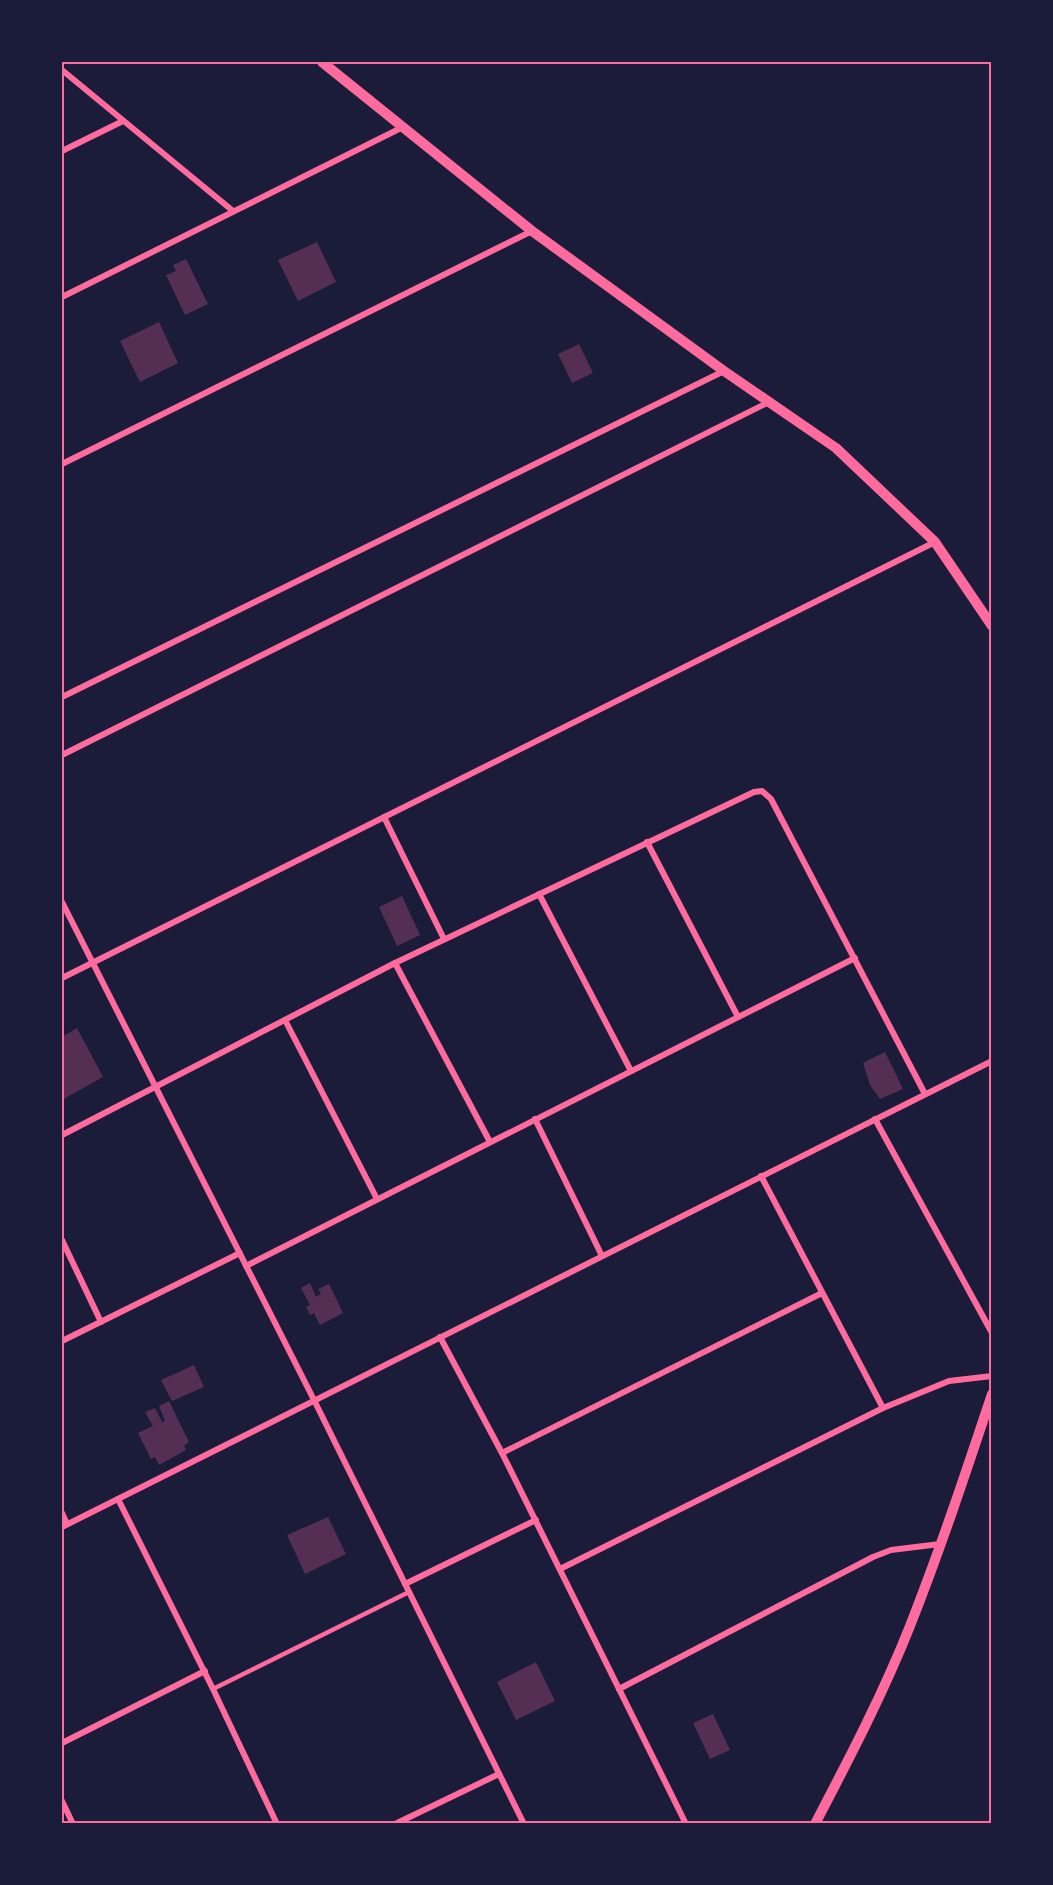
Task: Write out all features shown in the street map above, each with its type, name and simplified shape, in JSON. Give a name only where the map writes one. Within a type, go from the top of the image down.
[{"type":"street","points":[[322,62],[532,231],[724,371],[836,448],[935,542],[992,626]]},
{"type":"street","points":[[62,70],[233,211]]},
{"type":"street","points":[[62,151],[123,121]]},
{"type":"street","points":[[62,297],[403,127]]},
{"type":"street","points":[[62,464],[532,231]]},
{"type":"street","points":[[62,697],[724,371]]},
{"type":"street","points":[[62,755],[769,402]]},
{"type":"street","points":[[62,978],[935,542]]},
{"type":"street","points":[[62,1135],[395,963],[742,796],[762,791],[771,799],[925,1094]]},
{"type":"street","points":[[384,817],[444,939]]},
{"type":"street","points":[[647,842],[738,1017]]},
{"type":"street","points":[[539,894],[631,1071]]},
{"type":"street","points":[[62,902],[314,1400],[524,1824]]},
{"type":"street","points":[[246,1266],[855,958]]},
{"type":"street","points":[[395,963],[490,1142]]},
{"type":"street","points":[[285,1020],[377,1199]]},
{"type":"street","points":[[62,1513],[64,1526],[992,1060]]},
{"type":"street","points":[[535,1119],[602,1256]]},
{"type":"street","points":[[875,1119],[992,1334]]},
{"type":"street","points":[[761,1176],[883,1408]]},
{"type":"street","points":[[62,1240],[101,1322]]},
{"type":"street","points":[[62,1341],[240,1253]]},
{"type":"street","points":[[502,1453],[822,1293]]},
{"type":"street","points":[[441,1337],[536,1520],[686,1824]]},
{"type":"street","points":[[560,1569],[883,1408],[949,1381],[992,1376]]},
{"type":"street","points":[[815,1824],[858,1743],[909,1628],[992,1394]]},
{"type":"street","points":[[118,1499],[205,1671],[277,1824]]},
{"type":"street","points":[[405,1584],[536,1520]]},
{"type":"street","points":[[619,1689],[873,1557],[891,1550],[940,1544]]},
{"type":"street","points":[[62,1743],[205,1671]]},
{"type":"street","points":[[395,1824],[499,1774]]},
{"type":"street","points":[[62,1801],[72,1824]]},
{"type":"lane","points":[[213,1689],[409,1592]]},
{"type":"building","points":[[317,242],[336,282],[298,301],[278,260]]},
{"type":"building","points":[[186,259],[208,304],[185,315],[166,275],[176,271],[173,265]]},
{"type":"building","points":[[159,322],[178,363],[140,382],[120,341]]},
{"type":"building","points":[[579,344],[593,373],[572,383],[558,354]]},
{"type":"building","points":[[402,896],[420,935],[397,946],[379,907]]},
{"type":"building","points":[[77,1028],[103,1077],[62,1100],[62,1037]]},
{"type":"building","points":[[885,1052],[903,1089],[880,1099],[870,1085],[863,1063]]},
{"type":"building","points":[[310,1283],[316,1297],[321,1294],[318,1289],[329,1284],[343,1313],[320,1325],[314,1313],[310,1315],[306,1307],[310,1305],[301,1288]]},
{"type":"building","points":[[194,1365],[204,1387],[172,1401],[161,1380]]},
{"type":"building","points":[[169,1401],[189,1442],[184,1446],[186,1450],[159,1465],[155,1457],[151,1459],[138,1433],[153,1426],[145,1412],[155,1408],[162,1422],[165,1421],[159,1406]]},
{"type":"building","points":[[328,1517],[346,1554],[305,1574],[287,1535]]},
{"type":"building","points":[[536,1662],[555,1701],[516,1720],[497,1682]]},
{"type":"building","points":[[713,1714],[730,1750],[710,1759],[693,1723]]}]
